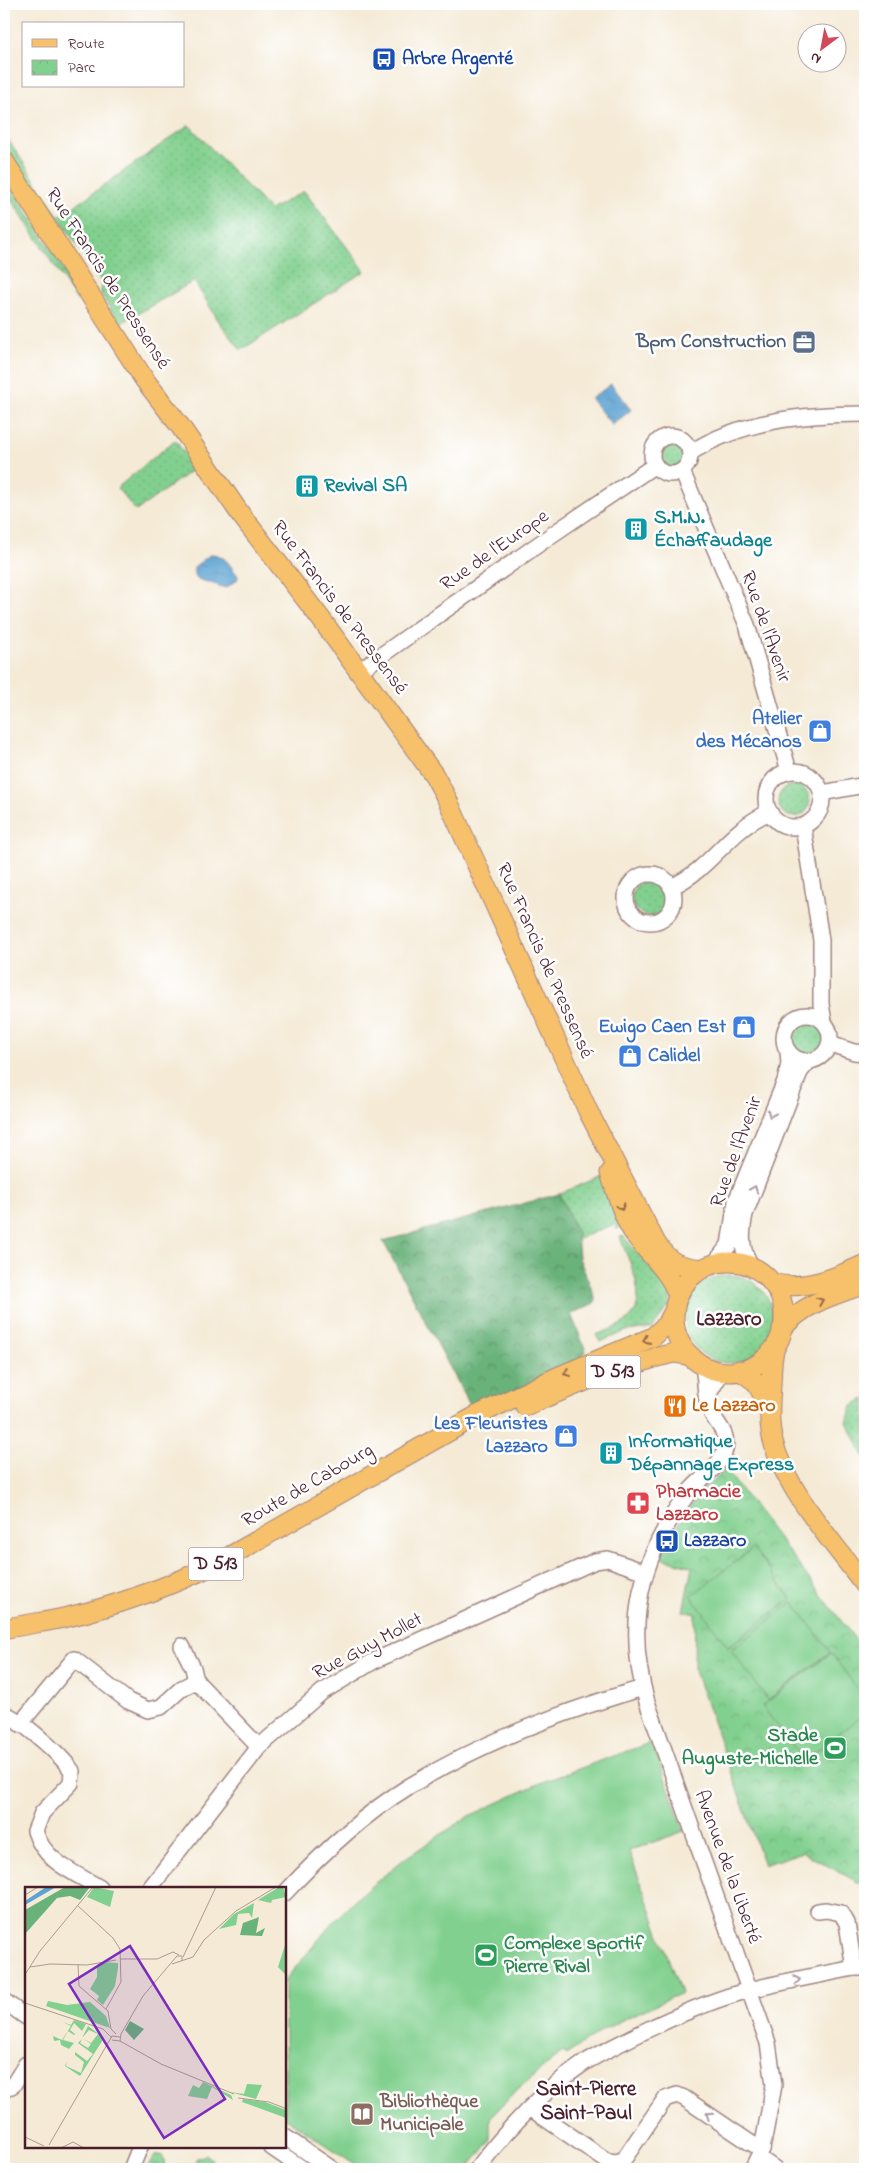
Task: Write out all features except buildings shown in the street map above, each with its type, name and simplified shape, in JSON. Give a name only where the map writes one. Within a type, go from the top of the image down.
[{"type":"main road","name":"Rue Francis de Pressensé","points":[[4,161],[144,379],[180,426],[276,562],[414,745],[434,775],[588,1111]]},
{"type":"main road","points":[[588,1111],[663,1254],[675,1264],[708,1266],[730,1262],[753,1268],[772,1283],[782,1305],[782,1329]]},
{"type":"main road","points":[[588,1111],[626,1218],[643,1246],[672,1280],[678,1336],[696,1360],[732,1371],[756,1382],[769,1408]]},
{"type":"main road","points":[[772,1283],[790,1286],[809,1284],[844,1274],[865,1264]]},
{"type":"main road","points":[[676,1304],[688,1281],[708,1266]]},
{"type":"main road","points":[[865,1284],[815,1302],[790,1319],[782,1329],[772,1357],[769,1408],[773,1441],[780,1462],[792,1485],[865,1585]]},
{"type":"main road","name":"D 513","points":[[407,1455],[476,1416],[558,1377],[653,1337],[667,1324],[676,1304]]},
{"type":"main road","points":[[732,1371],[759,1362],[775,1347]]},
{"type":"main road","name":"D 513","points":[[407,1455],[536,1401],[639,1362],[674,1353],[696,1360]]},
{"type":"main road","name":"Route de Cabourg","points":[[4,1629],[68,1617],[120,1603],[177,1583],[216,1564],[407,1455]]},
{"type":"street","points":[[690,453],[712,439],[790,418],[865,414]]},
{"type":"street","points":[[665,438],[682,440],[690,453],[688,463],[682,471],[667,474],[655,465],[653,460],[653,449],[656,444],[665,438]]},
{"type":"street","name":"Rue de l'Europe","points":[[359,671],[553,534],[655,465]]},
{"type":"street","name":"Rue de l'Avenir","points":[[682,471],[747,625],[790,771]]},
{"type":"street","points":[[790,771],[810,776],[817,783],[822,793],[820,810],[816,818],[803,826],[793,827],[784,825],[770,812],[766,796],[769,786],[776,778],[790,771]]},
{"type":"street","points":[[822,793],[865,785]]},
{"type":"street","points":[[671,887],[693,875],[744,825],[770,812]]},
{"type":"street","points":[[803,826],[821,940],[821,981],[821,1004],[824,1022],[830,1032],[830,1044],[825,1052],[818,1058],[809,1061],[798,1058],[788,1051],[784,1041],[786,1030],[791,1021],[800,1016],[813,1000],[821,981]]},
{"type":"street","points":[[800,1016],[809,1015],[817,1017],[824,1022]]},
{"type":"street","points":[[830,1044],[854,1052],[865,1053]]},
{"type":"street","name":"Rue de l'Avenir","points":[[708,1266],[729,1245],[736,1201],[784,1081],[789,1064],[788,1051]]},
{"type":"street","name":"Rue de l'Avenir","points":[[753,1268],[743,1246],[742,1235],[746,1209],[800,1072],[809,1061]]},
{"type":"street","name":"Avenue de la Liberté","points":[[696,1360],[711,1412],[724,1433],[725,1451],[718,1464],[693,1487],[666,1525],[645,1572],[636,1621],[638,1664],[643,1688],[768,2043],[774,2085],[756,2155]]},
{"type":"street","points":[[707,1397],[720,1375],[732,1371]]},
{"type":"street","name":"Rue Guy Mollet","points":[[151,1887],[259,1747],[322,1692],[374,1661],[602,1559],[645,1572]]},
{"type":"street","points":[[182,1646],[193,1668],[196,1681],[259,1747]]},
{"type":"street","points":[[20,1724],[74,1659],[128,1701],[148,1710],[161,1707],[182,1688],[196,1681]]},
{"type":"street","points":[[286,1892],[311,1865],[357,1824],[408,1787],[462,1757],[520,1730],[643,1688]]},
{"type":"street","points":[[4,1714],[63,1757],[72,1770],[71,1782],[42,1813],[35,1831],[43,1850],[70,1870],[98,1887]]},
{"type":"street","points":[[477,2169],[489,2152],[530,2108],[554,2086],[584,2063],[616,2045],[682,2014],[750,1990],[860,1968],[847,1923],[841,1913],[826,1910],[818,1911]]},
{"type":"street","points":[[4,2001],[25,2016]]},
{"type":"street","points":[[4,2090],[13,2086],[25,2066]]},
{"type":"street","points":[[530,2108],[607,2161],[618,2162],[624,2158],[665,2099],[677,2095],[684,2098],[775,2169]]},
{"type":"street","points":[[286,2138],[332,2169]]},
{"type":"street","points":[[131,2169],[140,2148]]},
{"type":"street","points":[[272,2148],[303,2169]]},
{"type":"green space","points":[[189,125],[270,210],[304,191],[365,271],[241,350],[220,323],[194,281],[120,324],[101,294],[101,281],[59,218],[38,200],[4,147],[4,133],[59,217]]},
{"type":"green space","points":[[4,175],[82,299],[78,302],[4,188]]},
{"type":"green space","points":[[175,440],[195,468],[136,511],[117,488]]},
{"type":"green space","points":[[671,441],[682,445],[686,456],[682,467],[671,471],[660,467],[656,456],[660,445]]},
{"type":"green space","points":[[794,785],[805,790],[810,801],[805,812],[794,817],[783,812],[778,801],[783,790]]},
{"type":"green space","points":[[650,880],[657,881],[663,885],[667,891],[667,905],[663,911],[657,915],[650,916],[643,915],[637,911],[633,905],[632,898],[633,891],[637,885],[643,881]]},
{"type":"green space","points":[[807,1020],[814,1021],[820,1025],[824,1031],[824,1045],[820,1051],[814,1055],[807,1056],[800,1055],[794,1051],[790,1045],[789,1038],[790,1031],[794,1025],[800,1021]]},
{"type":"green space","points":[[602,1176],[620,1227],[617,1230],[615,1224],[577,1239],[577,1233],[559,1194]]},
{"type":"green space","points":[[559,1194],[577,1233],[579,1258],[596,1300],[594,1303],[571,1314],[586,1351],[581,1359],[473,1411],[383,1241]]},
{"type":"green space","points":[[623,1236],[671,1291],[670,1305],[653,1328],[626,1331],[600,1342],[596,1335],[625,1322],[633,1314],[637,1305],[636,1282],[620,1237]]},
{"type":"green space","points":[[729,1275],[746,1278],[760,1288],[770,1302],[773,1319],[770,1336],[760,1350],[746,1360],[729,1363],[712,1360],[698,1350],[688,1336],[685,1319],[688,1302],[698,1288],[712,1278]]},
{"type":"green space","points":[[865,1399],[865,1458],[847,1422],[852,1405]]},
{"type":"green space","points":[[726,1470],[865,1652],[865,1886],[802,1852],[764,1865],[694,1668],[695,1614],[683,1611],[692,1567],[660,1557],[681,1520],[701,1491]]},
{"type":"green space","points":[[753,1548],[791,1599],[728,1647],[691,1596]]},
{"type":"green space","points":[[793,1602],[830,1652],[768,1700],[731,1650]]},
{"type":"green space","points":[[831,1653],[865,1699],[865,1713],[804,1760],[762,1706]]},
{"type":"green space","name":"Complexe sportif Pierre Rival","points":[[652,1742],[684,1831],[629,1851],[681,1993],[622,2020],[566,2055],[564,2052],[560,2054],[518,2089],[490,2118],[490,2141],[468,2169],[363,2169],[286,2119],[286,1979],[335,1920],[357,1898],[404,1859],[469,1816],[540,1783]]},
{"type":"green space","points":[[161,2155],[165,2160],[166,2169],[150,2169],[149,2165],[155,2156]]},
{"type":"green space","points":[[207,2155],[212,2159],[209,2164],[198,2166],[195,2161],[197,2158]]},
{"type":"water","points":[[611,384],[631,410],[612,425],[591,399]]},
{"type":"water","points":[[211,554],[224,558],[238,576],[237,580],[226,588],[198,579],[194,574],[194,567]]},
{"type":"place","name":"Arbre Argenté","points":[[384,59]]},
{"type":"place","name":"Bpm Construction","points":[[804,342]]},
{"type":"place","name":"Revival SA","points":[[307,486]]},
{"type":"place","name":"S.M.N. Échaffaudage","points":[[636,529]]},
{"type":"place","name":"Atelier des Mécanos","points":[[820,731]]},
{"type":"place","name":"Ewigo Caen Est","points":[[744,1027]]},
{"type":"place","name":"Calidel","points":[[630,1056]]},
{"type":"place","name":"Le Lazzaro","points":[[675,1406]]},
{"type":"place","name":"Les Fleuristes Lazzaro","points":[[566,1436]]},
{"type":"place","name":"Informatique Dépannage Express","points":[[611,1453]]},
{"type":"place","name":"Pharmacie Lazzaro","points":[[638,1503]]},
{"type":"place","name":"Lazzaro","points":[[667,1541]]},
{"type":"place","name":"Stade Auguste-Michelle","points":[[835,1748]]},
{"type":"place","name":"Complexe sportif Pierre Rival","points":[[486,1955]]},
{"type":"place","name":"Bibliothèque Municipale","points":[[362,2114]]},
{"type":"district","name":"Lazzaro","points":[[729,1320]]},
{"type":"district","name":"Saint-Pierre Saint-Paul","points":[[586,2102]]}]
